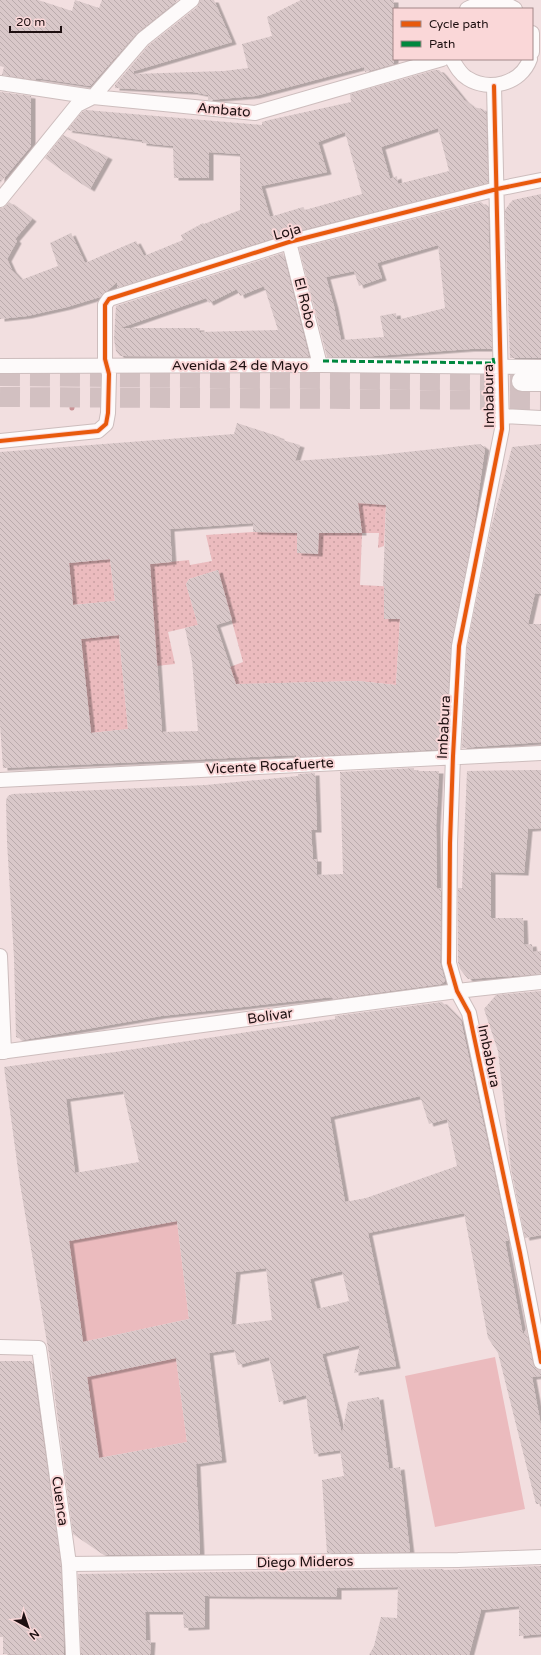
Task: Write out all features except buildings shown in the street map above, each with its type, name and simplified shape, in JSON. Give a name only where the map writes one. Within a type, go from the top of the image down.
[{"type":"street","points":[[0,200],[77,105],[93,97],[143,39],[192,0]]},
{"type":"street","points":[[469,8],[476,4],[488,1],[500,2],[513,8]]},
{"type":"street","points":[[533,46],[535,34]]},
{"type":"street","name":"Ambato","points":[[0,83],[93,97],[256,114],[439,60]]},
{"type":"street","points":[[452,60],[457,69],[467,78],[480,84],[494,86],[508,82],[520,75],[530,60]]},
{"type":"street","name":"Imbabura","points":[[494,86],[497,189],[497,363],[503,416],[502,429],[459,646],[453,756],[449,882],[449,963],[457,991],[469,1013],[518,1243],[541,1362]]},
{"type":"street","name":"Loja","points":[[107,366],[104,359],[105,305],[109,299],[289,242],[497,189],[541,180]]},
{"type":"street","name":"El Robo","points":[[289,242],[322,363]]},
{"type":"street","name":"Avenida 24 de Mayo","points":[[107,366],[322,363],[497,363],[541,366]]},
{"type":"street","points":[[0,366],[107,366],[109,374],[108,413],[106,424],[98,431],[0,441]]},
{"type":"street","points":[[503,416],[541,418]]},
{"type":"street","name":"Vicente Rocafuerte","points":[[0,780],[541,752]]},
{"type":"street","points":[[0,956],[2,1052]]},
{"type":"street","name":"Bolívar","points":[[2,1052],[457,991],[541,982]]},
{"type":"street","name":"Cuenca","points":[[0,1347],[39,1348],[69,1564],[73,1655]]},
{"type":"street","name":"Diego Mideros","points":[[69,1564],[458,1560],[541,1557]]},
{"type":"shaded area","points":[[356,490],[378,504],[386,505],[384,546],[378,548],[379,533],[362,533]]},
{"type":"shaded area","points":[[253,532],[297,533],[297,553],[319,533],[362,533],[360,585],[400,587],[384,619],[400,619],[396,685],[358,681],[247,684],[229,712],[230,667],[243,662],[218,570],[189,579],[186,584],[198,625],[168,632],[175,664],[156,666],[150,564],[189,560],[190,565],[212,561],[206,535]]},
{"type":"shaded area","points":[[110,559],[115,601],[73,605],[69,563]]},
{"type":"shaded area","points":[[119,635],[128,729],[91,733],[81,639]]},
{"type":"shaded area","points":[[177,1221],[189,1319],[83,1342],[69,1241]]},
{"type":"shaded area","points":[[495,1357],[525,1509],[435,1527],[405,1376]]},
{"type":"shaded area","points":[[176,1358],[187,1442],[99,1458],[87,1377]]},
{"type":"waterway","points":[[72,408],[73,399]]},
{"type":"tunnel","points":[[0,376],[522,381]]},
{"type":"tunnel","points":[[0,397],[541,400]]},
{"type":"marked path","points":[[323,361],[494,363],[493,358]]},
{"type":"cycle path","points":[[494,86],[502,429],[459,646],[450,843],[449,963],[457,991],[469,1013],[520,1253],[541,1362]]},
{"type":"cycle path","points":[[0,441],[98,431],[106,424],[108,413],[109,374],[105,359],[105,305],[109,299],[289,242],[497,189],[541,180]]}]
